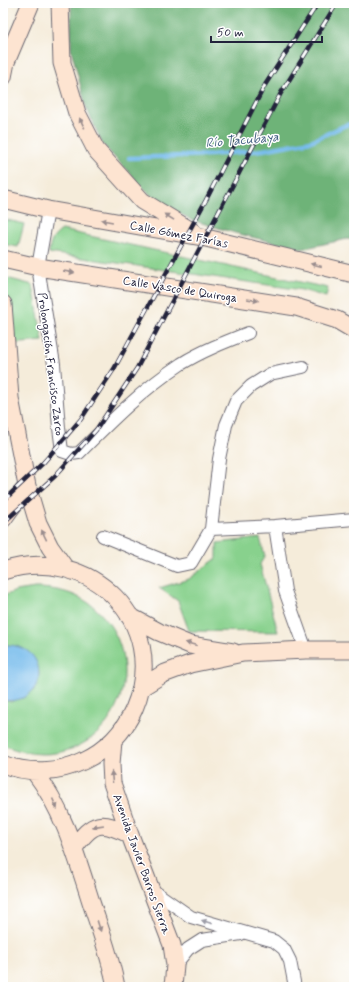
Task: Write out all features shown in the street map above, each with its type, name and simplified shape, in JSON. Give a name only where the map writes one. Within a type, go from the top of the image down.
[{"type":"street","points":[[3,77],[6,62],[31,3]]},
{"type":"street","points":[[60,3],[62,63],[77,113],[96,150],[142,200],[202,237]]},
{"type":"street","name":"Calle Gómez Farías","points":[[3,199],[48,210],[202,237],[354,274]]},
{"type":"street","points":[[38,267],[48,210]]},
{"type":"street","name":"Calle Vasco de Quiroga","points":[[3,259],[38,267],[296,307],[337,320],[354,330]]},
{"type":"street","name":"Prolongación Francisco Zarco","points":[[38,267],[54,364],[62,451],[66,453],[79,453],[144,391],[182,364],[215,346],[248,333]]},
{"type":"street","points":[[3,304],[10,398],[27,486],[38,523],[50,547],[65,568]]},
{"type":"street","points":[[103,536],[177,566],[192,563],[211,529],[219,459],[226,425],[236,401],[251,386],[270,374],[303,367]]},
{"type":"street","points":[[3,519],[27,486]]},
{"type":"street","points":[[211,529],[354,520]]},
{"type":"street","points":[[275,526],[285,591],[306,650]]},
{"type":"street","points":[[3,571],[33,564],[45,564],[78,572],[102,585],[117,599],[129,616],[139,638],[143,662],[142,687],[131,716],[123,729],[113,740],[90,758],[77,764],[49,770],[34,771],[3,764]]},
{"type":"street","points":[[129,616],[159,632],[190,645],[243,653]]},
{"type":"street","points":[[142,687],[163,674],[190,664],[243,653],[306,650],[354,650]]},
{"type":"street","name":"Avenida Javier Barros Sierra","points":[[113,740],[111,764],[112,783],[172,945],[175,965],[173,987]]},
{"type":"street","points":[[34,771],[53,799],[74,848],[112,964],[116,987]]},
{"type":"street","points":[[74,848],[83,834],[92,826],[102,825],[114,827],[130,835]]},
{"type":"street","points":[[151,889],[191,916],[274,941],[284,948],[290,961],[295,987]]},
{"type":"street","points":[[175,965],[188,949],[202,940],[244,933]]},
{"type":"green space","points":[[72,3],[354,3],[354,240],[347,239],[301,249],[235,233],[192,220],[156,201],[103,145],[86,107],[71,49]]},
{"type":"green space","points":[[3,219],[24,224],[18,247],[3,244]]},
{"type":"green space","points":[[62,230],[328,288],[326,297],[302,290],[49,253],[52,240]]},
{"type":"green space","points":[[3,277],[33,285],[43,341],[12,344],[3,342]]},
{"type":"green space","points":[[260,538],[265,556],[260,564],[278,632],[189,631],[178,601],[159,588],[189,579],[217,558],[217,543]]},
{"type":"green space","points":[[35,588],[62,591],[79,597],[94,607],[115,633],[122,654],[124,676],[120,697],[111,717],[97,733],[79,746],[49,754],[29,753],[3,745],[3,700],[11,702],[34,690],[38,682],[39,672],[7,645],[3,646],[3,596],[16,591]]},
{"type":"water","points":[[7,645],[22,648],[32,655],[38,665],[39,676],[36,686],[29,694],[18,700],[3,700],[3,646]]},
{"type":"waterway","name":"Río Tacubaya","points":[[129,158],[210,155],[263,150],[311,141],[346,125],[354,124]]},
{"type":"railway","points":[[3,501],[43,463],[81,419],[114,369],[206,200],[265,85],[318,3]]},
{"type":"railway","points":[[3,523],[55,476],[96,430],[137,368],[281,93],[337,3]]}]
